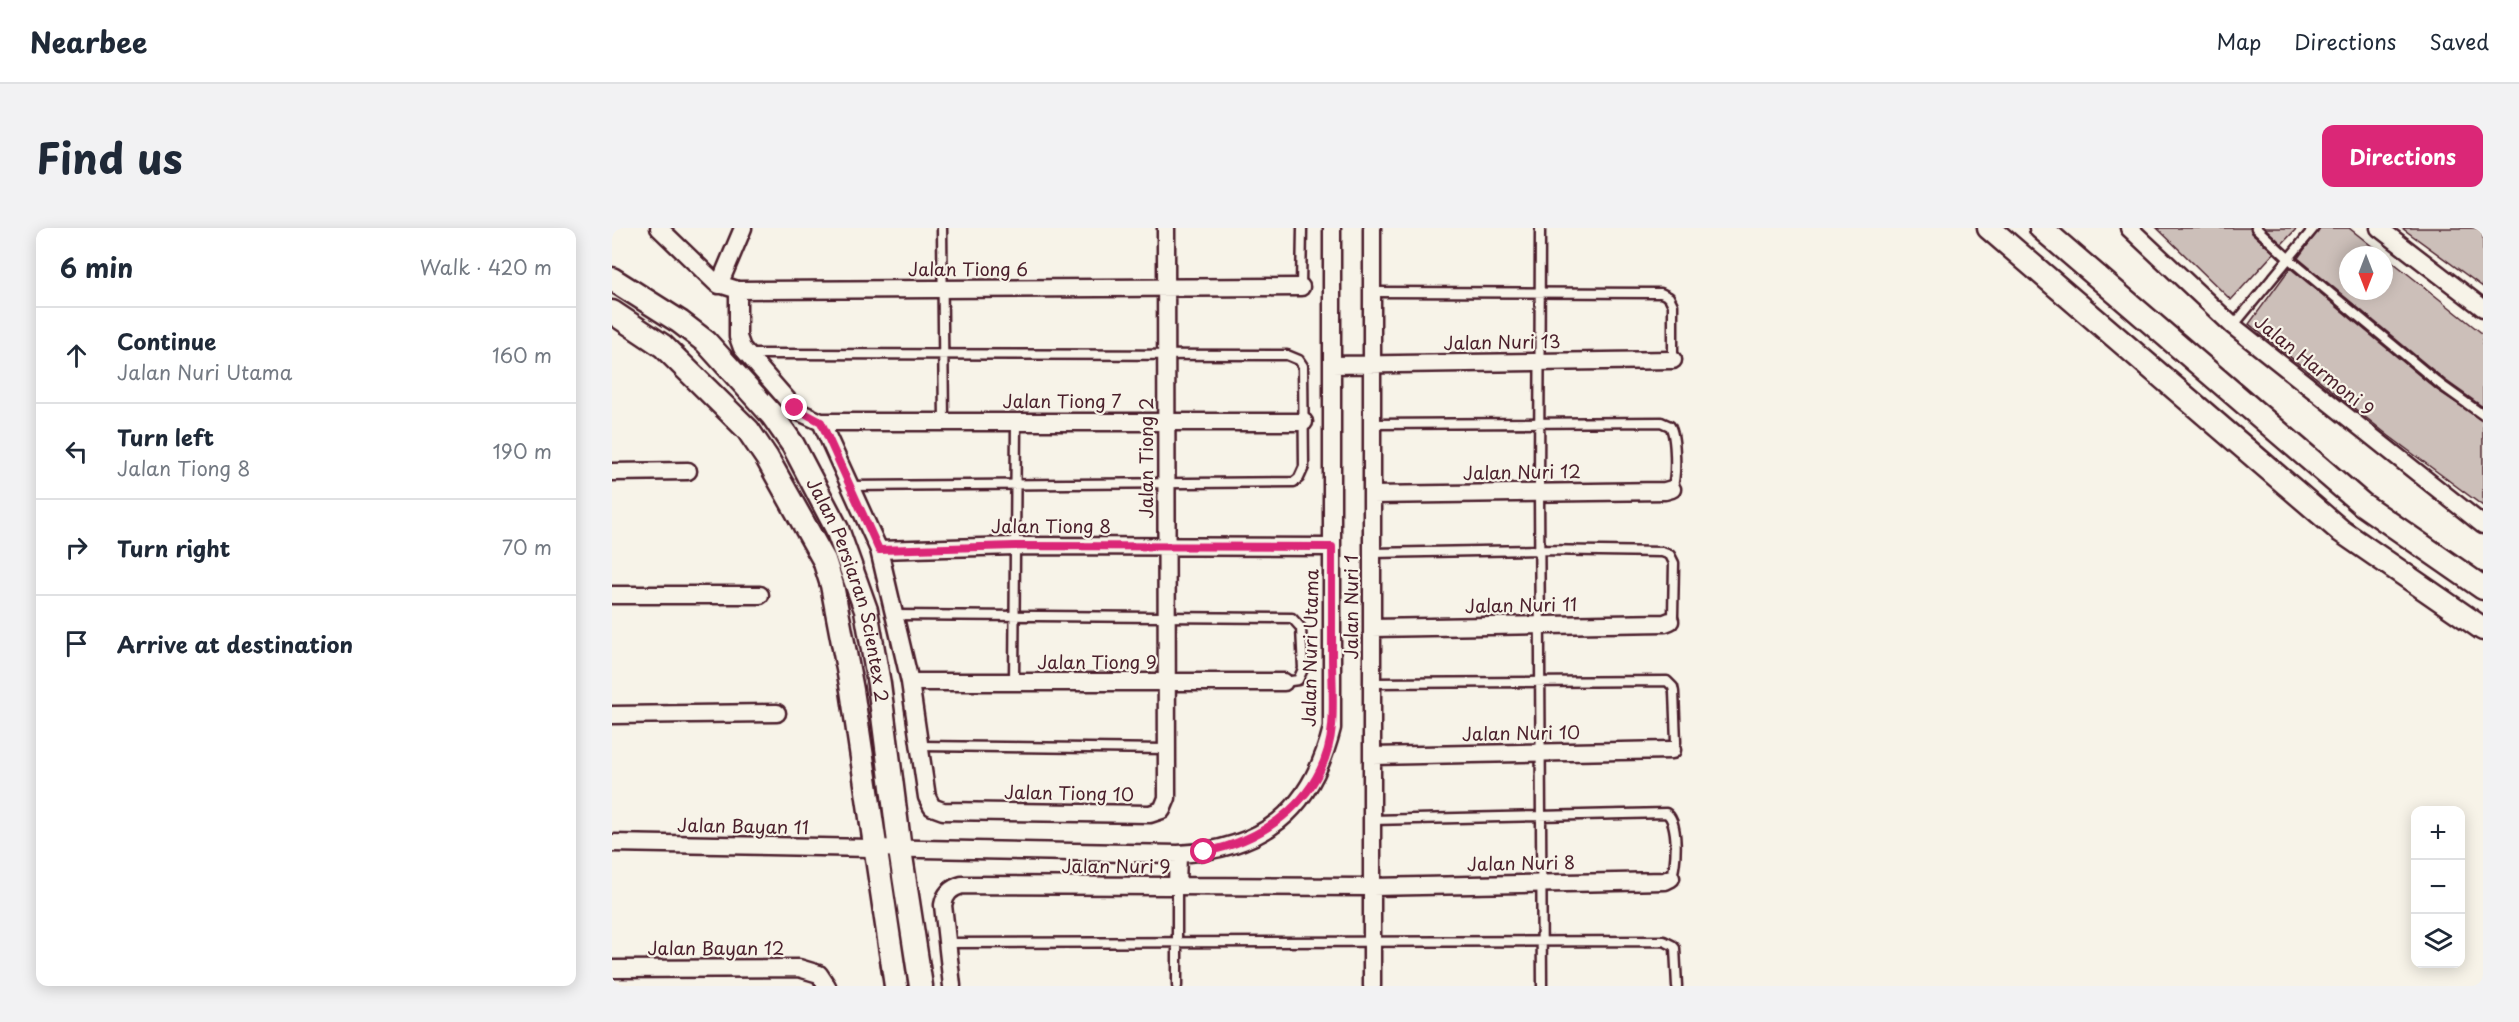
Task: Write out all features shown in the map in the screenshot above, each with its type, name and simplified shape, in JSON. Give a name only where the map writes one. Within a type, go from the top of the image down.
[{"type":"street","name":"Jalan Tiong 6","points":[[658,228],[718,285],[738,290],[1301,287]]},
{"type":"street","points":[[718,285],[743,228]]},
{"type":"street","name":"Jalan Tiong 2","points":[[1166,228],[1167,796]]},
{"type":"street","name":"Jalan Nuri Utama","points":[[874,849],[1178,854],[1227,848],[1250,839],[1275,824],[1297,803],[1313,782],[1324,758],[1332,728],[1332,228]]},
{"type":"street","name":"Jalan Nuri 1","points":[[1372,228],[1372,986]]},
{"type":"street","points":[[1989,228],[2341,531],[2483,629]]},
{"type":"street","points":[[2041,228],[2362,504],[2483,588]]},
{"type":"street","name":"Jalan Harmoni 9","points":[[2130,228],[2233,326],[2483,525]]},
{"type":"street","points":[[2379,228],[2483,308]]},
{"type":"street","name":"Jalan Persiaran Scientex 2","points":[[612,279],[680,322],[706,342],[772,416],[793,445],[837,529],[866,610],[879,684],[900,850],[921,986]]},
{"type":"street","points":[[738,290],[738,341],[797,411],[821,422],[879,550],[910,682],[920,747]]},
{"type":"street","name":"Jalan Persiaran Scientex 2","points":[[612,312],[663,346],[748,430],[813,537],[832,585],[852,690],[896,986]]},
{"type":"street","name":"Jalan Nuri 13","points":[[1332,365],[1673,360]]},
{"type":"street","name":"Jalan Tiong 7","points":[[821,422],[1304,422]]},
{"type":"street","points":[[612,472],[687,471]]},
{"type":"street","name":"Jalan Nuri 12","points":[[1372,495],[1665,491],[1672,489]]},
{"type":"street","name":"Jalan Tiong 8","points":[[879,550],[1015,546],[1332,547]]},
{"type":"street","points":[[612,595],[760,595]]},
{"type":"street","name":"Jalan Nuri 11","points":[[1372,628],[1665,623],[1670,621]]},
{"type":"street","name":"Jalan Tiong 9","points":[[910,682],[1284,682]]},
{"type":"street","points":[[612,715],[777,713]]},
{"type":"street","name":"Jalan Tiong 10","points":[[920,747],[929,802],[937,810],[1150,814],[1162,810],[1167,796]]},
{"type":"street","name":"Jalan Nuri 10","points":[[1372,756],[1672,750]]},
{"type":"street","name":"Jalan Bayan 11","points":[[612,843],[874,849]]},
{"type":"street","points":[[1177,886],[1178,854]]},
{"type":"street","name":"Jalan Nuri 8","points":[[1372,887],[1665,881],[1671,878]]},
{"type":"street","name":"Jalan Nuri 9","points":[[946,944],[943,905],[947,894],[962,885],[1372,887]]},
{"type":"street","points":[[946,944],[952,986]]},
{"type":"street","name":"Jalan Bayan 12","points":[[612,969],[799,968],[823,980]]},
{"type":"lane","points":[[942,228],[944,422]]},
{"type":"lane","points":[[1301,287],[1302,228]]},
{"type":"lane","points":[[1540,228],[1539,624],[1542,986]]},
{"type":"lane","points":[[2256,228],[2288,258],[2441,385],[2483,415]]},
{"type":"lane","points":[[2233,326],[2314,228]]},
{"type":"lane","points":[[1372,292],[1665,294],[1673,305],[1673,360]]},
{"type":"lane","points":[[748,354],[1294,357],[1299,360],[1304,372],[1304,467],[1299,478],[1294,482],[850,486]]},
{"type":"lane","points":[[1014,682],[1016,421]]},
{"type":"lane","points":[[1372,424],[1666,423],[1673,434],[1675,481],[1672,489]]},
{"type":"lane","points":[[1372,553],[1539,550],[1667,553],[1674,563],[1674,616],[1670,621]]},
{"type":"lane","points":[[894,615],[1292,618],[1303,634],[1303,669],[1298,680],[1284,682]]},
{"type":"lane","points":[[1372,683],[1667,681],[1674,687],[1676,742],[1672,750]]},
{"type":"lane","points":[[920,747],[1167,749]]},
{"type":"lane","points":[[1372,820],[1666,813],[1671,815],[1674,823],[1675,870],[1671,878]]},
{"type":"lane","points":[[1177,886],[1177,986]]},
{"type":"lane","points":[[946,944],[1372,941],[1668,942],[1675,948],[1677,986]]},
{"type":"building","points":[[2157,228],[2250,228],[2252,233],[2274,253],[2231,300]]},
{"type":"building","points":[[2265,228],[2297,228],[2282,244]]},
{"type":"building","points":[[2320,228],[2349,228],[2372,246],[2339,246],[2339,292],[2298,258]]},
{"type":"building","points":[[2402,228],[2483,228],[2483,287]]},
{"type":"building","points":[[2393,262],[2483,334],[2483,407],[2445,380],[2349,300],[2393,300]]},
{"type":"building","points":[[2290,268],[2437,390],[2483,421],[2483,506],[2389,436],[2249,324]]},
{"type":"route","points":[[795,408],[821,422],[879,550],[1015,546],[1332,547],[1332,728],[1324,758],[1313,782],[1297,803],[1275,824],[1250,839],[1227,848],[1204,852]]}]
